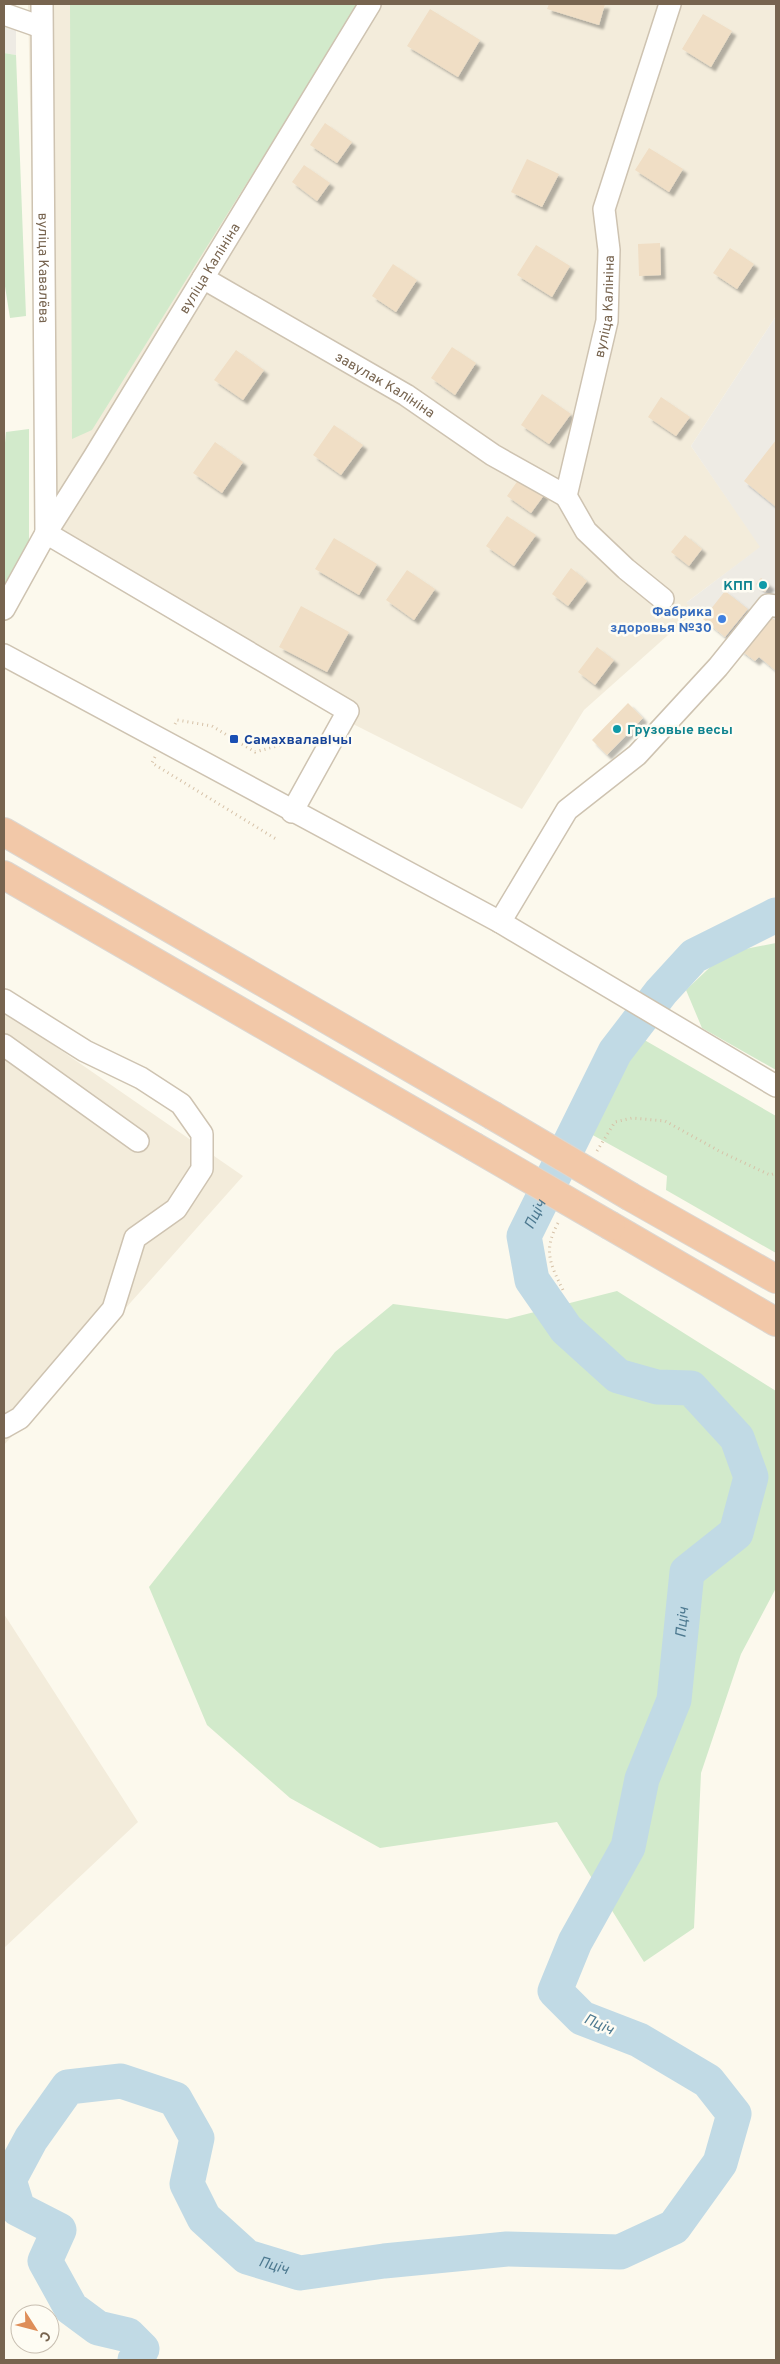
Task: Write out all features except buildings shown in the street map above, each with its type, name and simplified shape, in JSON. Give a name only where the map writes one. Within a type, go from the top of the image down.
[{"type":"highway","points":[[4,832],[631,1197],[776,1279]]},
{"type":"highway","points":[[4,875],[776,1322]]},
{"type":"street","name":"вуліца Кавалёва","points":[[42,4],[46,532]]},
{"type":"street","name":"вуліца Калініна","points":[[4,609],[46,532],[370,4]]},
{"type":"street","name":"вуліца Калініна","points":[[566,496],[607,321],[609,250],[604,210],[670,4]]},
{"type":"street","points":[[4,14],[41,27]]},
{"type":"street","name":"завулак Калініна","points":[[203,278],[406,396],[493,455],[566,496]]},
{"type":"street","points":[[566,496],[586,531],[626,569],[663,599]]},
{"type":"street","points":[[46,532],[348,711],[292,812]]},
{"type":"street","points":[[500,922],[567,810],[637,756],[774,608]]},
{"type":"street","points":[[4,655],[292,812],[500,922],[776,1086]]},
{"type":"street","points":[[4,1000],[85,1051],[141,1078],[181,1104],[202,1134],[202,1169],[176,1209],[135,1238],[113,1309],[20,1418],[4,1427]]},
{"type":"street","points":[[4,1045],[138,1141]]},
{"type":"shaded area","points":[[4,4],[16,4],[16,55],[4,53]]},
{"type":"shaded area","points":[[28,4],[776,4],[776,316],[691,446],[761,547],[687,602],[695,611],[584,710],[522,809],[347,721],[39,533]]},
{"type":"shaded area","points":[[776,316],[776,671],[759,657],[755,661],[686,603],[760,547],[691,446]]},
{"type":"shaded area","points":[[4,1011],[243,1176],[4,1445]]},
{"type":"shaded area","points":[[4,1614],[138,1822],[4,1948]]},
{"type":"green space","points":[[70,4],[359,4],[92,430],[72,439]]},
{"type":"green space","points":[[4,53],[16,55],[26,316],[10,318],[4,280]]},
{"type":"green space","points":[[29,429],[29,561],[4,584],[4,454],[6,432]]},
{"type":"green space","points":[[776,943],[776,1070],[702,1028],[686,990],[725,953]]},
{"type":"green space","points":[[641,1038],[776,1116],[776,1253],[666,1190],[667,1176],[589,1133],[622,1058]]},
{"type":"green space","points":[[617,1291],[776,1391],[776,1588],[741,1654],[701,1773],[694,1928],[644,1962],[557,1822],[380,1848],[290,1798],[207,1725],[149,1587],[335,1352],[393,1304],[507,1319]]},
{"type":"waterway","name":"Пціч","points":[[135,2360],[142,2349],[128,2335],[98,2328],[71,2308],[45,2261],[59,2230],[18,2209],[9,2180],[31,2139],[68,2087],[121,2081],[175,2099],[197,2138],[187,2184],[204,2218],[247,2257],[300,2273],[384,2261],[507,2249],[620,2252],[674,2227],[720,2163],[734,2114],[708,2081],[639,2040],[582,2018],[555,1991],[575,1942],[628,1847],[642,1779],[674,1700],[687,1572],[736,1533],[751,1477],[737,1438],[691,1388],[657,1387],[618,1376],[566,1329],[532,1280],[524,1236],[615,1052],[661,992],[694,956],[776,915]]},
{"type":"place","name":"КПП","points":[[763,585]]},
{"type":"place","name":"Фабрика здоровья №30","points":[[722,619]]},
{"type":"place","name":"Грузовые весы","points":[[617,729]]},
{"type":"place","name":"Самахвалавічы","points":[[234,739]]}]
